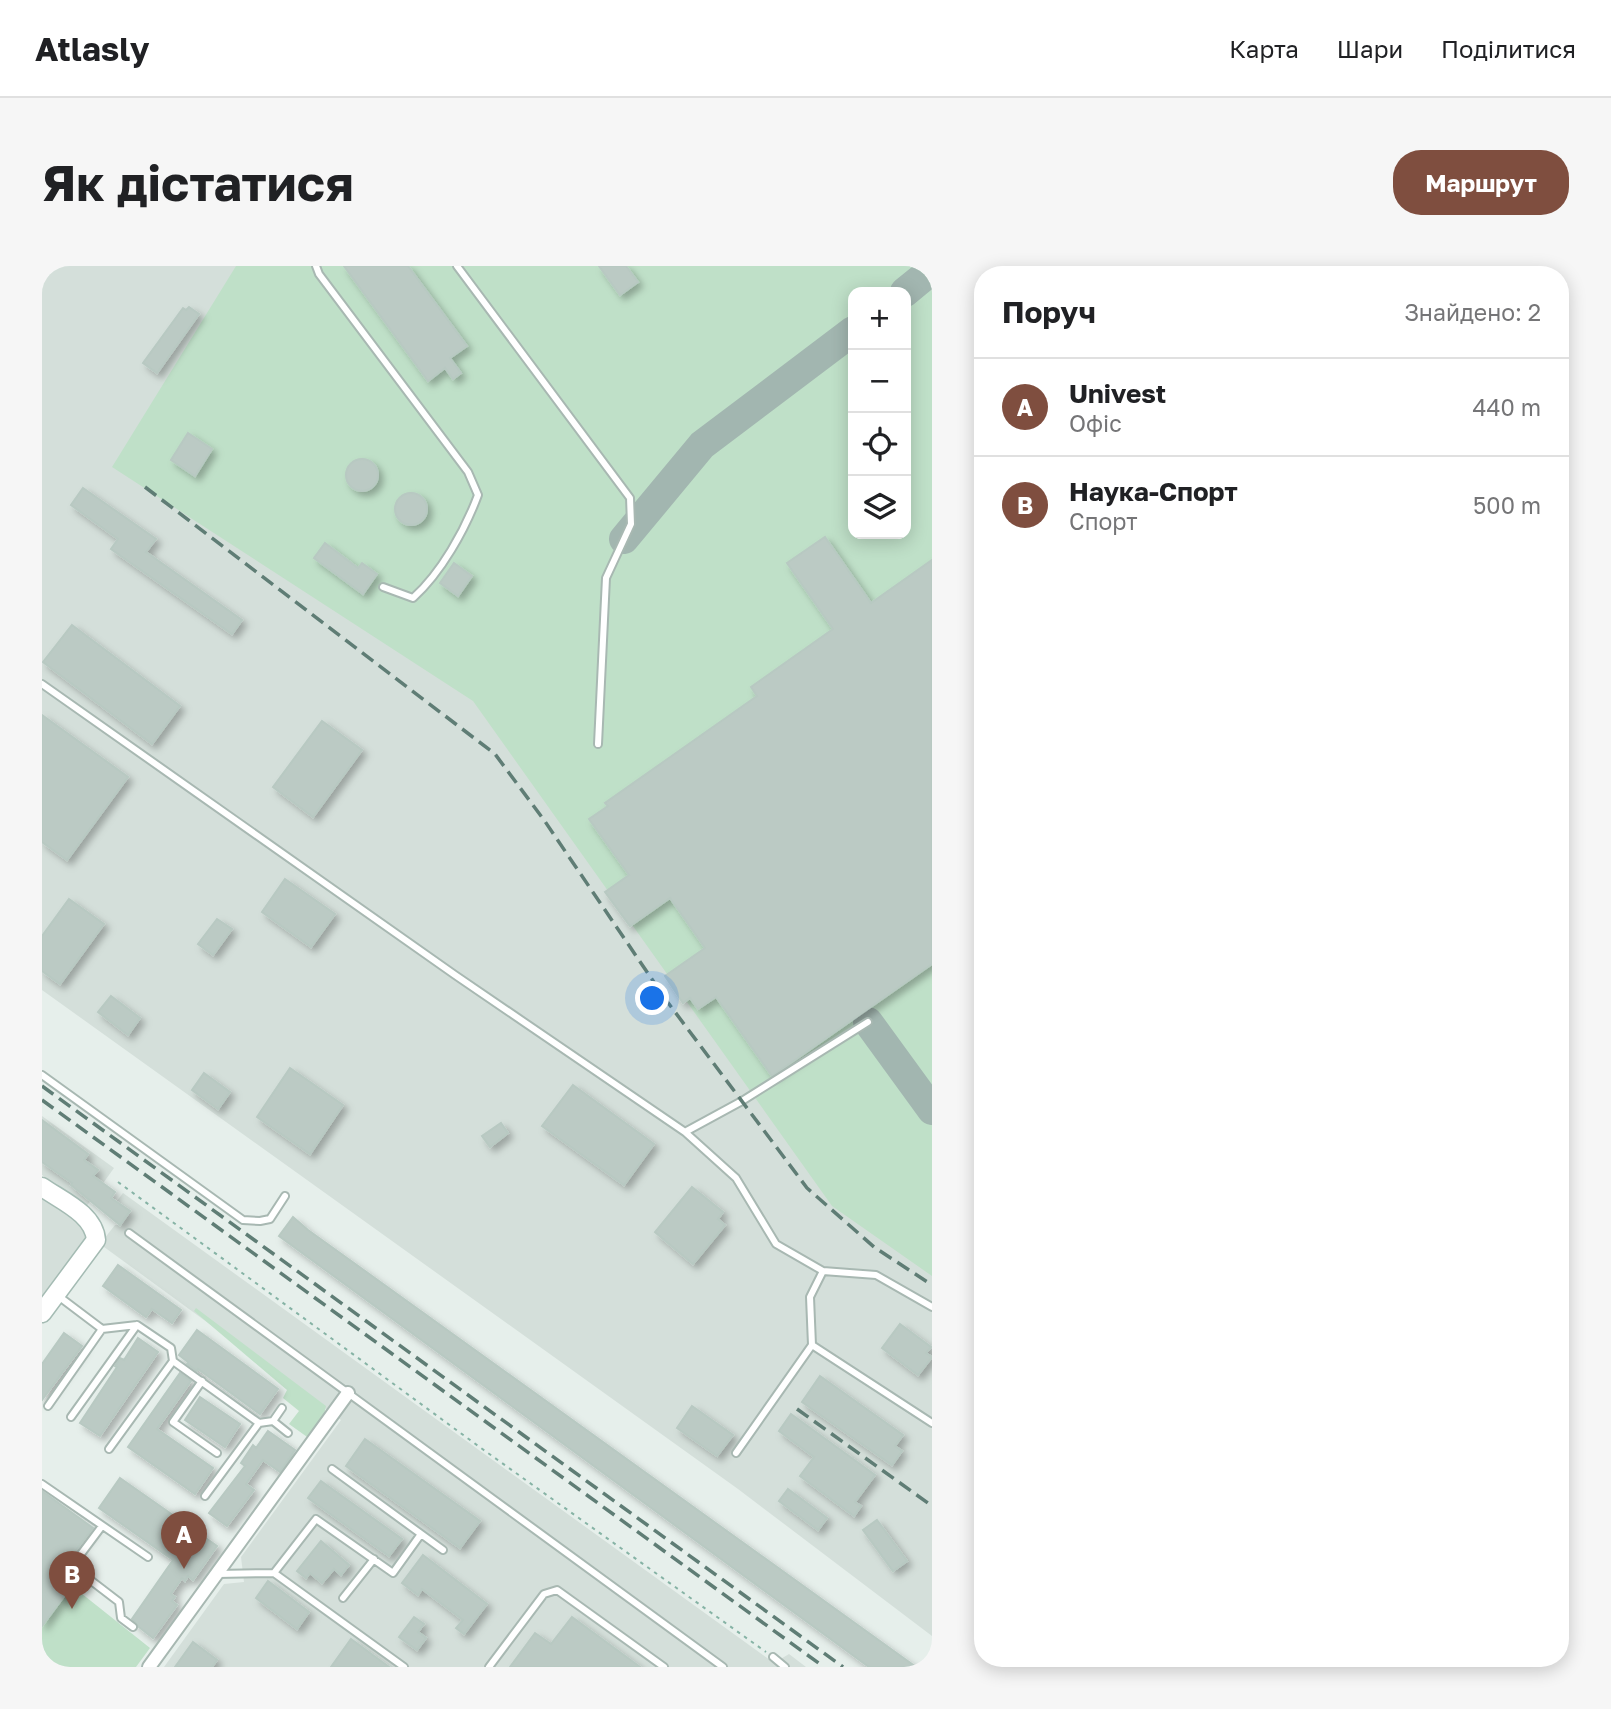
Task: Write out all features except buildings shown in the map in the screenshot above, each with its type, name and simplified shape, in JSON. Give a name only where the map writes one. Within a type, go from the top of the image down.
[{"type":"street","points":[[42,1187],[90,1220],[96,1240],[42,1313]]},
{"type":"street","points":[[149,1667],[348,1393]]},
{"type":"lane","points":[[316,266],[319,274],[468,472],[478,495],[468,523],[425,587],[413,598],[383,587]]},
{"type":"lane","points":[[457,266],[630,498],[631,524],[606,578],[598,744]]},
{"type":"lane","points":[[42,684],[455,975],[685,1132],[736,1178],[776,1244],[823,1271],[876,1275],[932,1307]]},
{"type":"lane","points":[[685,1132],[742,1101],[868,1022]]},
{"type":"lane","points":[[42,1074],[243,1220],[260,1222],[270,1219],[285,1196]]},
{"type":"lane","points":[[129,1233],[723,1667]]},
{"type":"lane","points":[[736,1453],[812,1345],[810,1297],[823,1271]]},
{"type":"lane","points":[[56,1294],[102,1329],[137,1325],[171,1348],[173,1360],[259,1423],[273,1421],[288,1433]]},
{"type":"lane","points":[[71,1417],[137,1325]]},
{"type":"lane","points":[[48,1406],[102,1329]]},
{"type":"lane","points":[[812,1345],[932,1423]]},
{"type":"lane","points":[[109,1449],[173,1360]]},
{"type":"lane","points":[[202,1381],[173,1422],[217,1453]]},
{"type":"lane","points":[[273,1421],[282,1408]]},
{"type":"lane","points":[[205,1496],[259,1423]]},
{"type":"lane","points":[[332,1469],[443,1550]]},
{"type":"lane","points":[[42,1484],[148,1557]]},
{"type":"lane","points":[[274,1573],[316,1519],[393,1573],[421,1534]]},
{"type":"lane","points":[[102,1526],[72,1566],[119,1602],[121,1618],[133,1628]]},
{"type":"lane","points":[[343,1598],[374,1559]]},
{"type":"lane","points":[[217,1574],[274,1573],[404,1667]]},
{"type":"lane","points":[[489,1667],[544,1594],[556,1590],[664,1667]]},
{"type":"lane","points":[[773,1657],[785,1667]]},
{"type":"path","points":[[118,1182],[481,1448],[773,1657]]},
{"type":"shaded area","points":[[42,266],[932,266],[932,1636],[738,1489],[42,990]]},
{"type":"shaded area","points":[[42,1116],[114,1168],[86,1207],[42,1175]]},
{"type":"shaded area","points":[[123,1193],[774,1663],[789,1654],[806,1667],[164,1667],[224,1584],[244,1582],[241,1557],[341,1420],[100,1244],[129,1212],[117,1201]]},
{"type":"shaded area","points":[[42,1195],[85,1224],[87,1238],[42,1304]]},
{"type":"green space","points":[[236,266],[932,266],[932,1276],[832,1206],[473,701],[112,467]]},
{"type":"green space","points":[[196,1308],[326,1406],[323,1420],[310,1439],[289,1424],[299,1411],[283,1398],[287,1390],[194,1311]]},
{"type":"green space","points":[[42,1562],[150,1648],[136,1667],[42,1667]]},
{"type":"taxiway","points":[[911,287],[932,270]]},
{"type":"taxiway","points":[[624,539],[702,445],[848,335]]},
{"type":"taxiway","points":[[868,1022],[932,1110]]},
{"type":"railway","points":[[145,487],[495,754],[544,820],[666,1000],[807,1188],[874,1247],[932,1285]]},
{"type":"railway","points":[[42,1086],[843,1667]]},
{"type":"railway","points":[[42,1100],[824,1667]]},
{"type":"railway","points":[[797,1409],[932,1506]]},
{"type":"place","name":"Univest","points":[[184,1569]]},
{"type":"place","name":"Наука-Спорт","points":[[72,1609]]}]
